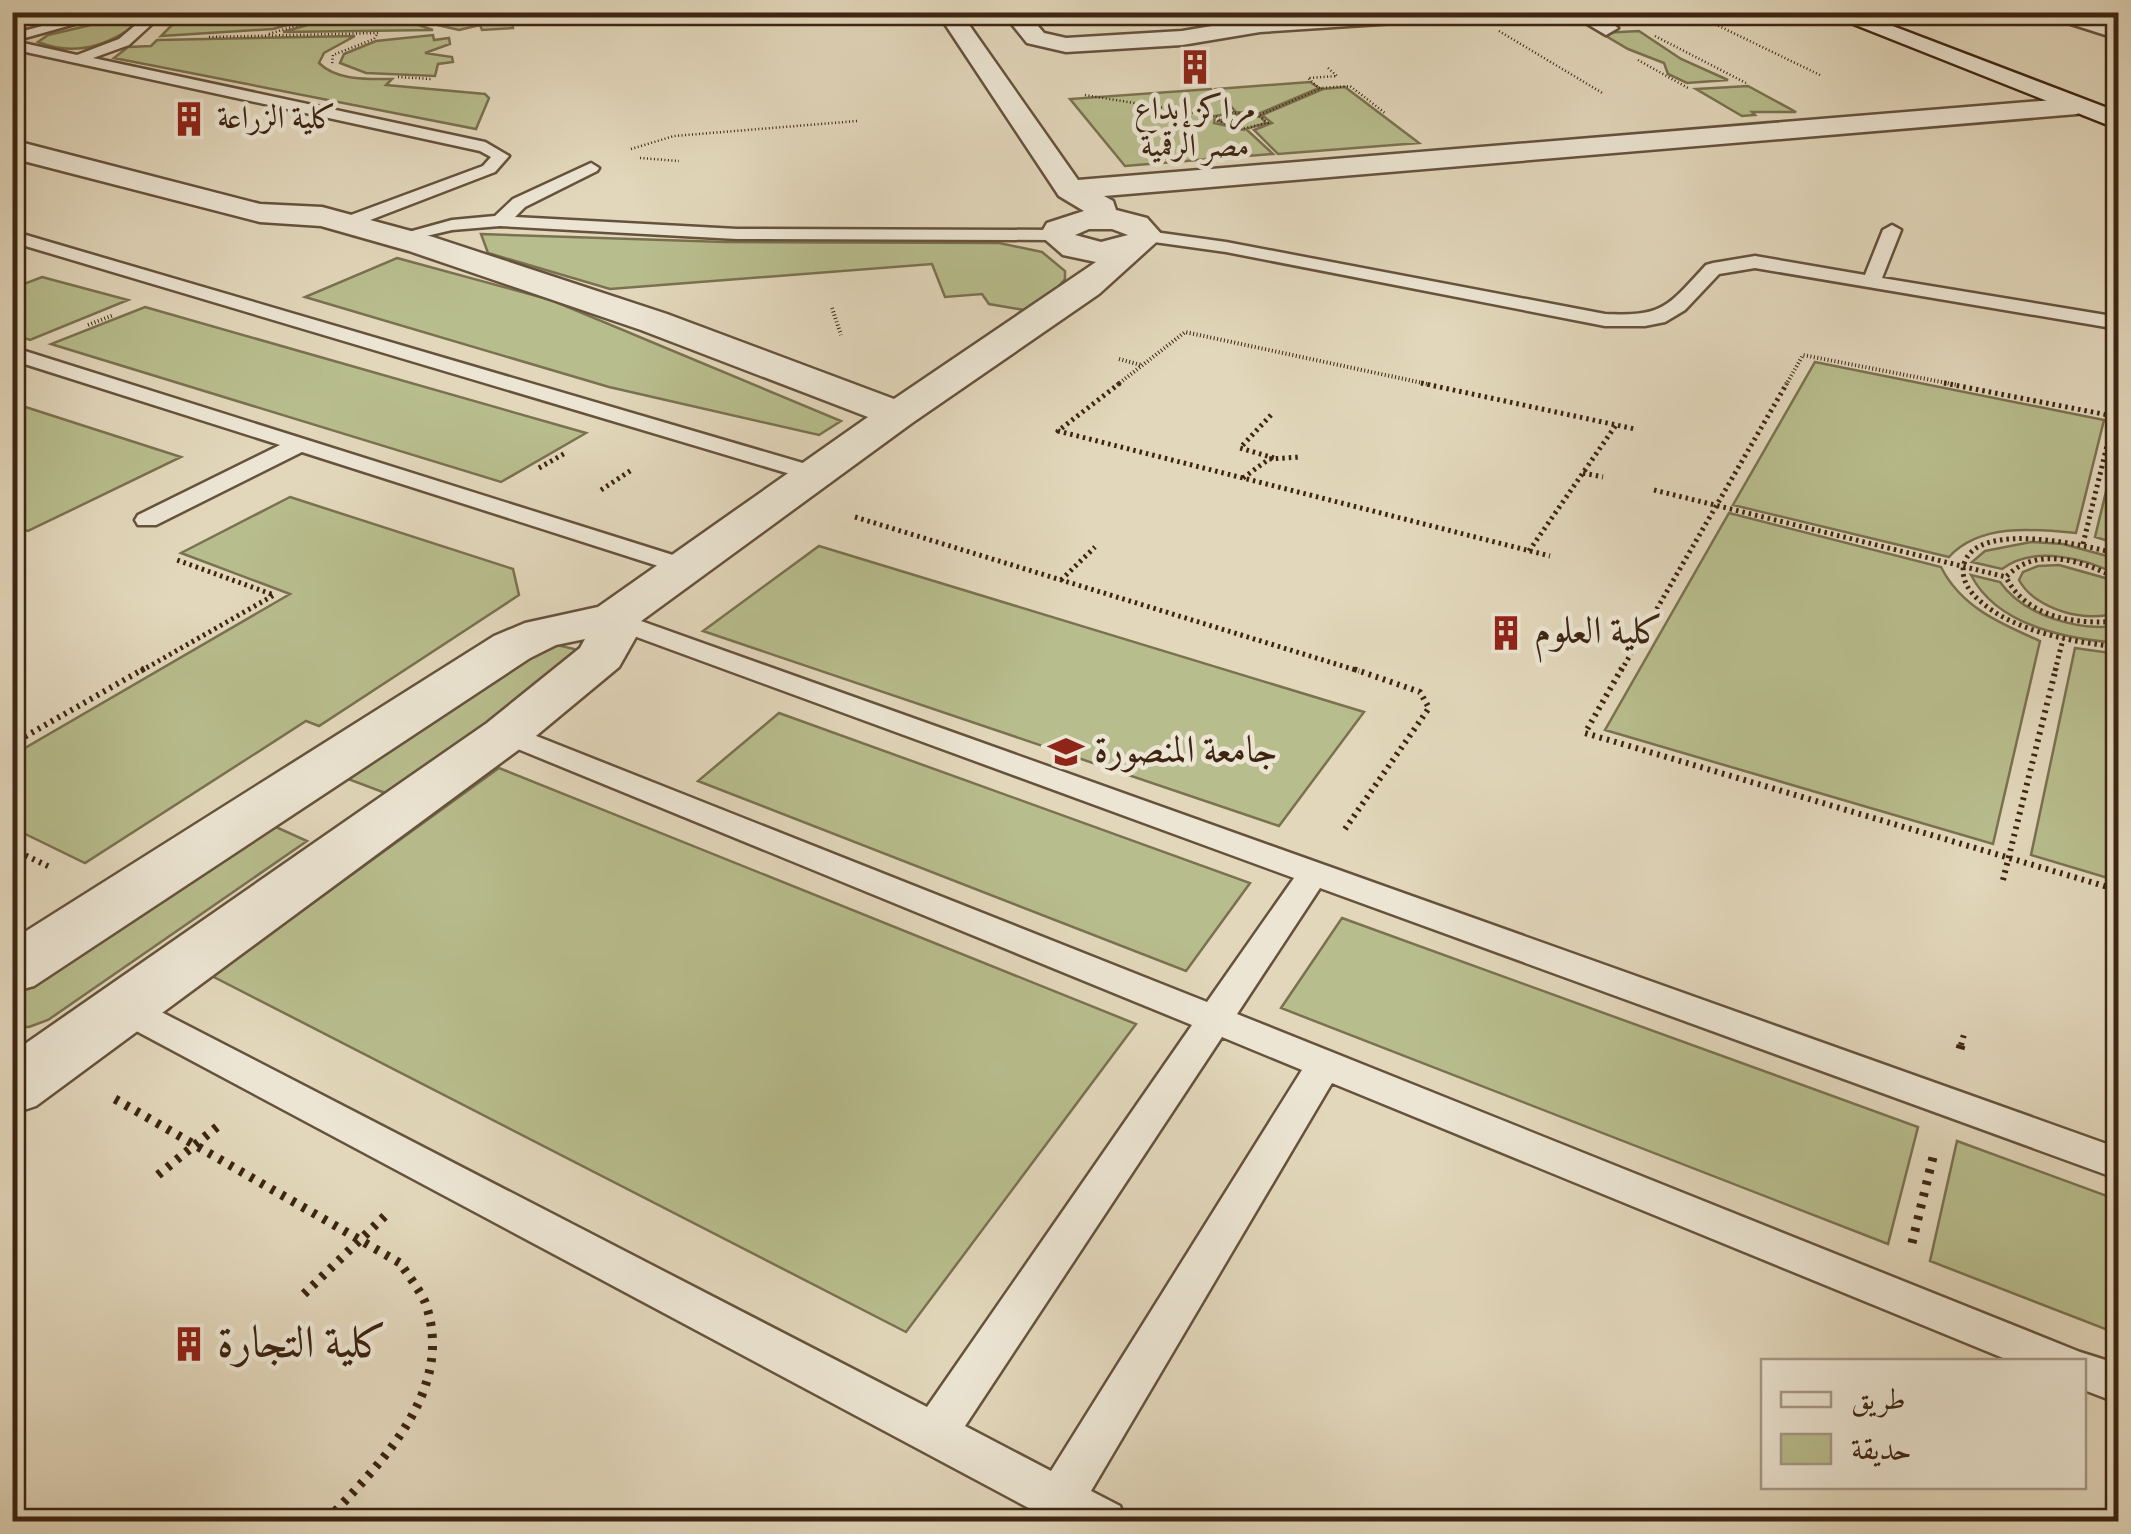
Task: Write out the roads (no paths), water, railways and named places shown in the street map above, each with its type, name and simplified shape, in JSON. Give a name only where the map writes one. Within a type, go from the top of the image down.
[{"type":"street","points":[[1013,12],[1036,38],[1056,44],[1182,38],[1238,28],[1281,31],[1456,12]]},
{"type":"street","points":[[1218,12],[1238,28]]},
{"type":"street","points":[[1578,12],[1606,28]]},
{"type":"street","points":[[1834,12],[2118,121]]},
{"type":"street","points":[[1882,12],[2118,98]]},
{"type":"street","points":[[2057,12],[2118,32]]},
{"type":"street","points":[[948,13],[1070,190],[1139,236]]},
{"type":"street","points":[[1070,190],[2077,106]]},
{"type":"street","points":[[12,130],[296,201],[334,220],[568,292],[898,414]]},
{"type":"street","points":[[12,149],[260,213],[334,220]]},
{"type":"street","points":[[1060,237],[1070,190]]},
{"type":"street","points":[[1060,237],[1085,220],[1112,219],[1139,236]]},
{"type":"street","points":[[12,970],[512,647],[542,633],[613,619],[898,414],[1076,295],[1139,236]]},
{"type":"street","points":[[1060,237],[1094,278]]},
{"type":"street","points":[[31,1075],[506,734],[601,656],[611,637],[613,619]]},
{"type":"street","points":[[290,790],[376,827]]},
{"type":"lane","points":[[12,42],[112,12]]},
{"type":"lane","points":[[78,59],[128,39],[159,12]]},
{"type":"lane","points":[[875,12],[889,16],[948,13]]},
{"type":"lane","points":[[12,42],[485,147],[501,156],[489,169],[334,220]]},
{"type":"lane","points":[[500,221],[519,203],[591,168]]},
{"type":"lane","points":[[396,238],[452,225],[500,221],[707,233],[1060,237]]},
{"type":"lane","points":[[1872,280],[1892,230]]},
{"type":"lane","points":[[12,236],[623,418],[800,485]]},
{"type":"lane","points":[[1139,236],[1226,246],[1622,322],[1673,314],[1712,269],[1738,262],[1774,263],[2118,323]]},
{"type":"lane","points":[[12,352],[686,567]]},
{"type":"lane","points":[[147,520],[300,444]]},
{"type":"lane","points":[[613,619],[2118,1164]]},
{"type":"lane","points":[[506,734],[2055,1359]]},
{"type":"lane","points":[[935,1433],[1315,871]]},
{"type":"lane","points":[[124,1008],[1103,1522]]},
{"type":"lane","points":[[1060,1499],[1324,1065]]},
{"type":"lane","points":[[2086,1371],[2118,1384]]},
{"type":"place","name":"مراكز إبداع مصر الرقمية","points":[[1195,67]]},
{"type":"place","name":"كلية الزراعة","points":[[189,119]]},
{"type":"place","name":"كلية العلوم","points":[[1506,633]]},
{"type":"place","name":"جامعة المنصورة","points":[[1066,752]]},
{"type":"place","name":"كلية التجارة","points":[[189,1344]]}]
